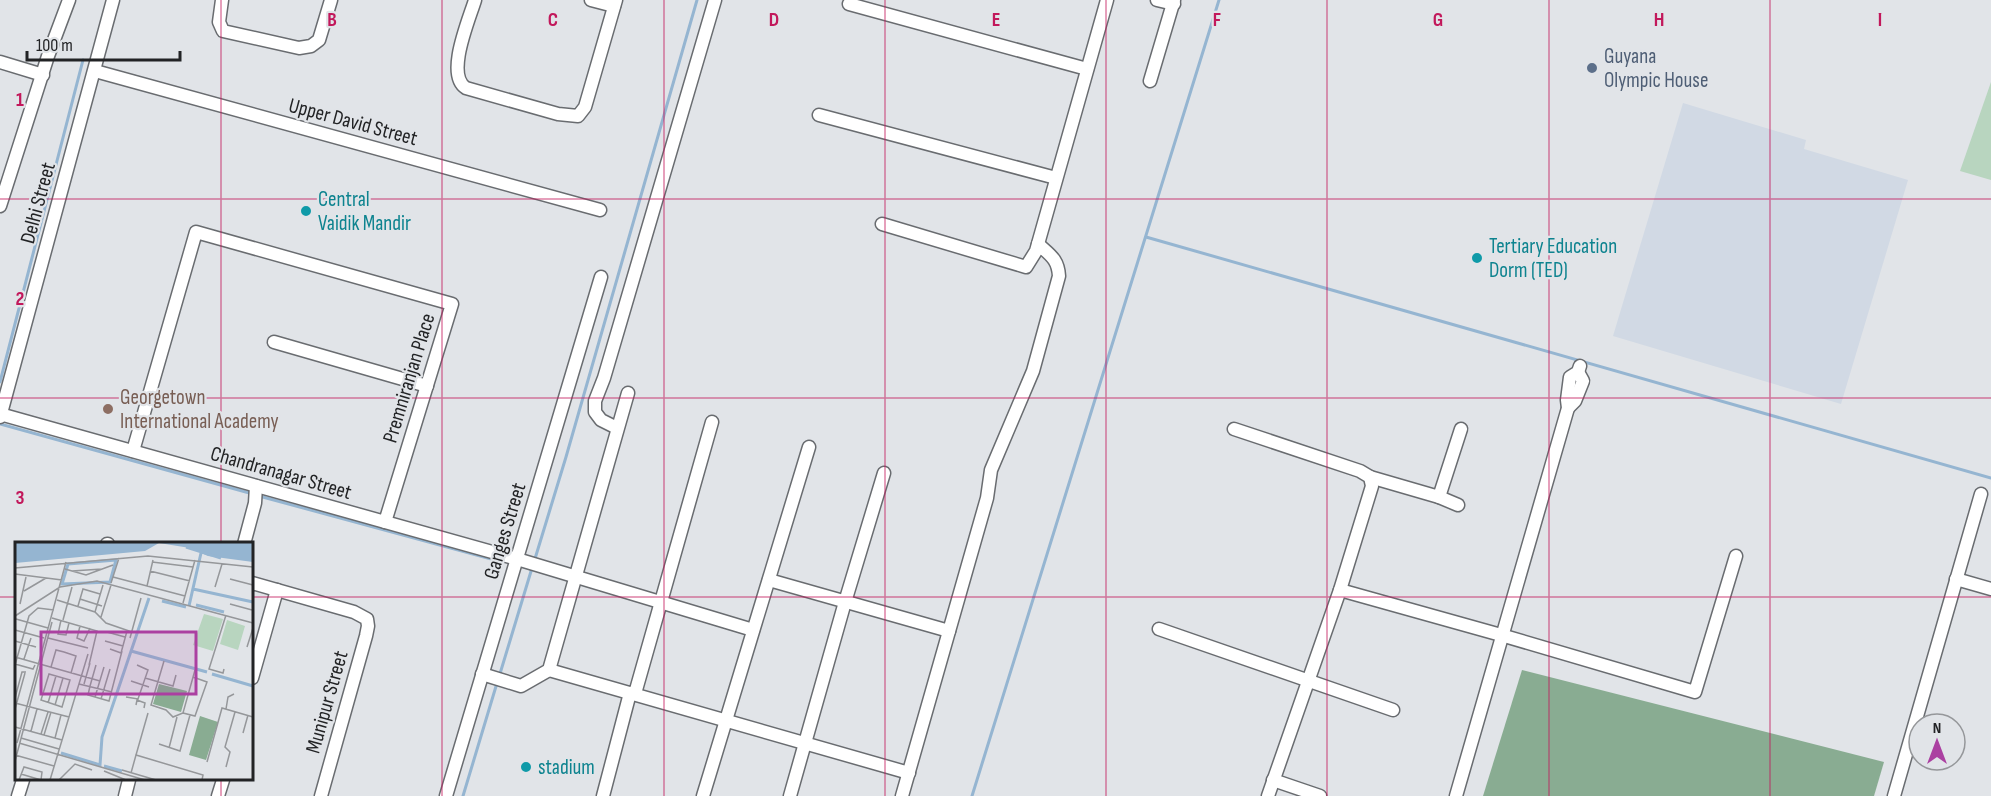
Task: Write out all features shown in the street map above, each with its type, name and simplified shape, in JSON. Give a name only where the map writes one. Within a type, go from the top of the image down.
[{"type":"street","name":"Delhi Street","points":[[0,206],[69,0]]},
{"type":"street","name":"Delhi Street","points":[[0,415],[113,0]]},
{"type":"street","points":[[222,0],[219,22],[223,31],[299,48],[311,46],[319,40],[331,0]]},
{"type":"street","points":[[475,0],[459,56],[457,72],[460,84],[466,88],[558,114],[573,116],[579,116],[585,107],[615,3],[591,0]]},
{"type":"street","points":[[617,428],[601,420],[595,412],[595,401],[604,378],[715,0]]},
{"type":"street","points":[[882,224],[1026,267],[1036,251],[1107,0]]},
{"type":"street","points":[[1150,81],[1174,2],[1157,0]]},
{"type":"street","points":[[849,4],[1087,69]]},
{"type":"street","points":[[0,62],[42,75]]},
{"type":"street","name":"Upper David Street","points":[[95,71],[600,210]]},
{"type":"street","points":[[819,115],[1056,178]]},
{"type":"street","name":"Premniranjan Place","points":[[133,451],[196,232],[452,304],[385,522]]},
{"type":"street","points":[[902,796],[987,498],[991,470],[1033,371],[1059,276],[1059,265],[1038,244]]},
{"type":"street","name":"Ganges Street","points":[[446,796],[493,677],[516,559],[601,278]]},
{"type":"street","points":[[274,342],[427,386]]},
{"type":"street","points":[[1456,796],[1568,408],[1575,401],[1582,381],[1579,369]]},
{"type":"street","points":[[493,677],[521,686],[549,670],[628,393]]},
{"type":"street","name":"Chandranagar Street","points":[[0,415],[133,451],[255,493],[385,522],[753,630]]},
{"type":"street","points":[[603,796],[631,693],[636,690],[712,422]]},
{"type":"street","points":[[1234,429],[1360,471],[1370,477],[1439,496],[1458,505]]},
{"type":"street","points":[[1439,496],[1461,429]]},
{"type":"street","points":[[703,796],[809,447]]},
{"type":"street","points":[[790,796],[844,602],[884,473]]},
{"type":"street","points":[[1268,796],[1340,590],[1372,486],[1370,477]]},
{"type":"street","points":[[244,542],[255,493]]},
{"type":"street","points":[[1894,796],[1981,494]]},
{"type":"street","points":[[1340,590],[1695,692],[1736,556]]},
{"type":"street","points":[[1956,579],[1991,589]]},
{"type":"street","points":[[769,580],[949,631]]},
{"type":"street","points":[[254,584],[277,590],[254,671]]},
{"type":"street","name":"Munipur Street","points":[[277,590],[354,612],[367,619],[369,626],[321,796]]},
{"type":"street","points":[[1159,629],[1393,710]]},
{"type":"street","points":[[549,670],[909,773]]},
{"type":"street","points":[[1273,780],[1320,796]]},
{"type":"street","points":[[18,796],[23,781]]},
{"type":"street","points":[[125,796],[129,781]]},
{"type":"street","points":[[218,796],[223,781]]},
{"type":"shaded area","points":[[1683,103],[1806,140],[1804,149],[1908,180],[1841,404],[1613,336]]},
{"type":"green space","points":[[1991,82],[1991,180],[1960,171]]},
{"type":"green space","points":[[1522,670],[1884,762],[1874,796],[1483,796]]},
{"type":"waterway","points":[[534,562],[697,0]]},
{"type":"waterway","points":[[972,796],[1219,0]]},
{"type":"waterway","points":[[0,382],[83,60]]},
{"type":"waterway","points":[[1146,237],[1991,478]]},
{"type":"waterway","points":[[0,424],[253,494]]},
{"type":"waterway","points":[[259,496],[495,560]]},
{"type":"waterway","points":[[499,677],[532,568]]},
{"type":"waterway","points":[[463,796],[497,683]]},
{"type":"place","name":"Guyana Olympic House","points":[[1592,68]]},
{"type":"place","name":"Central Vaidik Mandir","points":[[306,211]]},
{"type":"place","name":"Tertiary Education Dorm (TED)","points":[[1477,258]]},
{"type":"place","name":"Georgetown International Academy","points":[[108,409]]},
{"type":"place","name":"stadium","points":[[526,767]]}]
